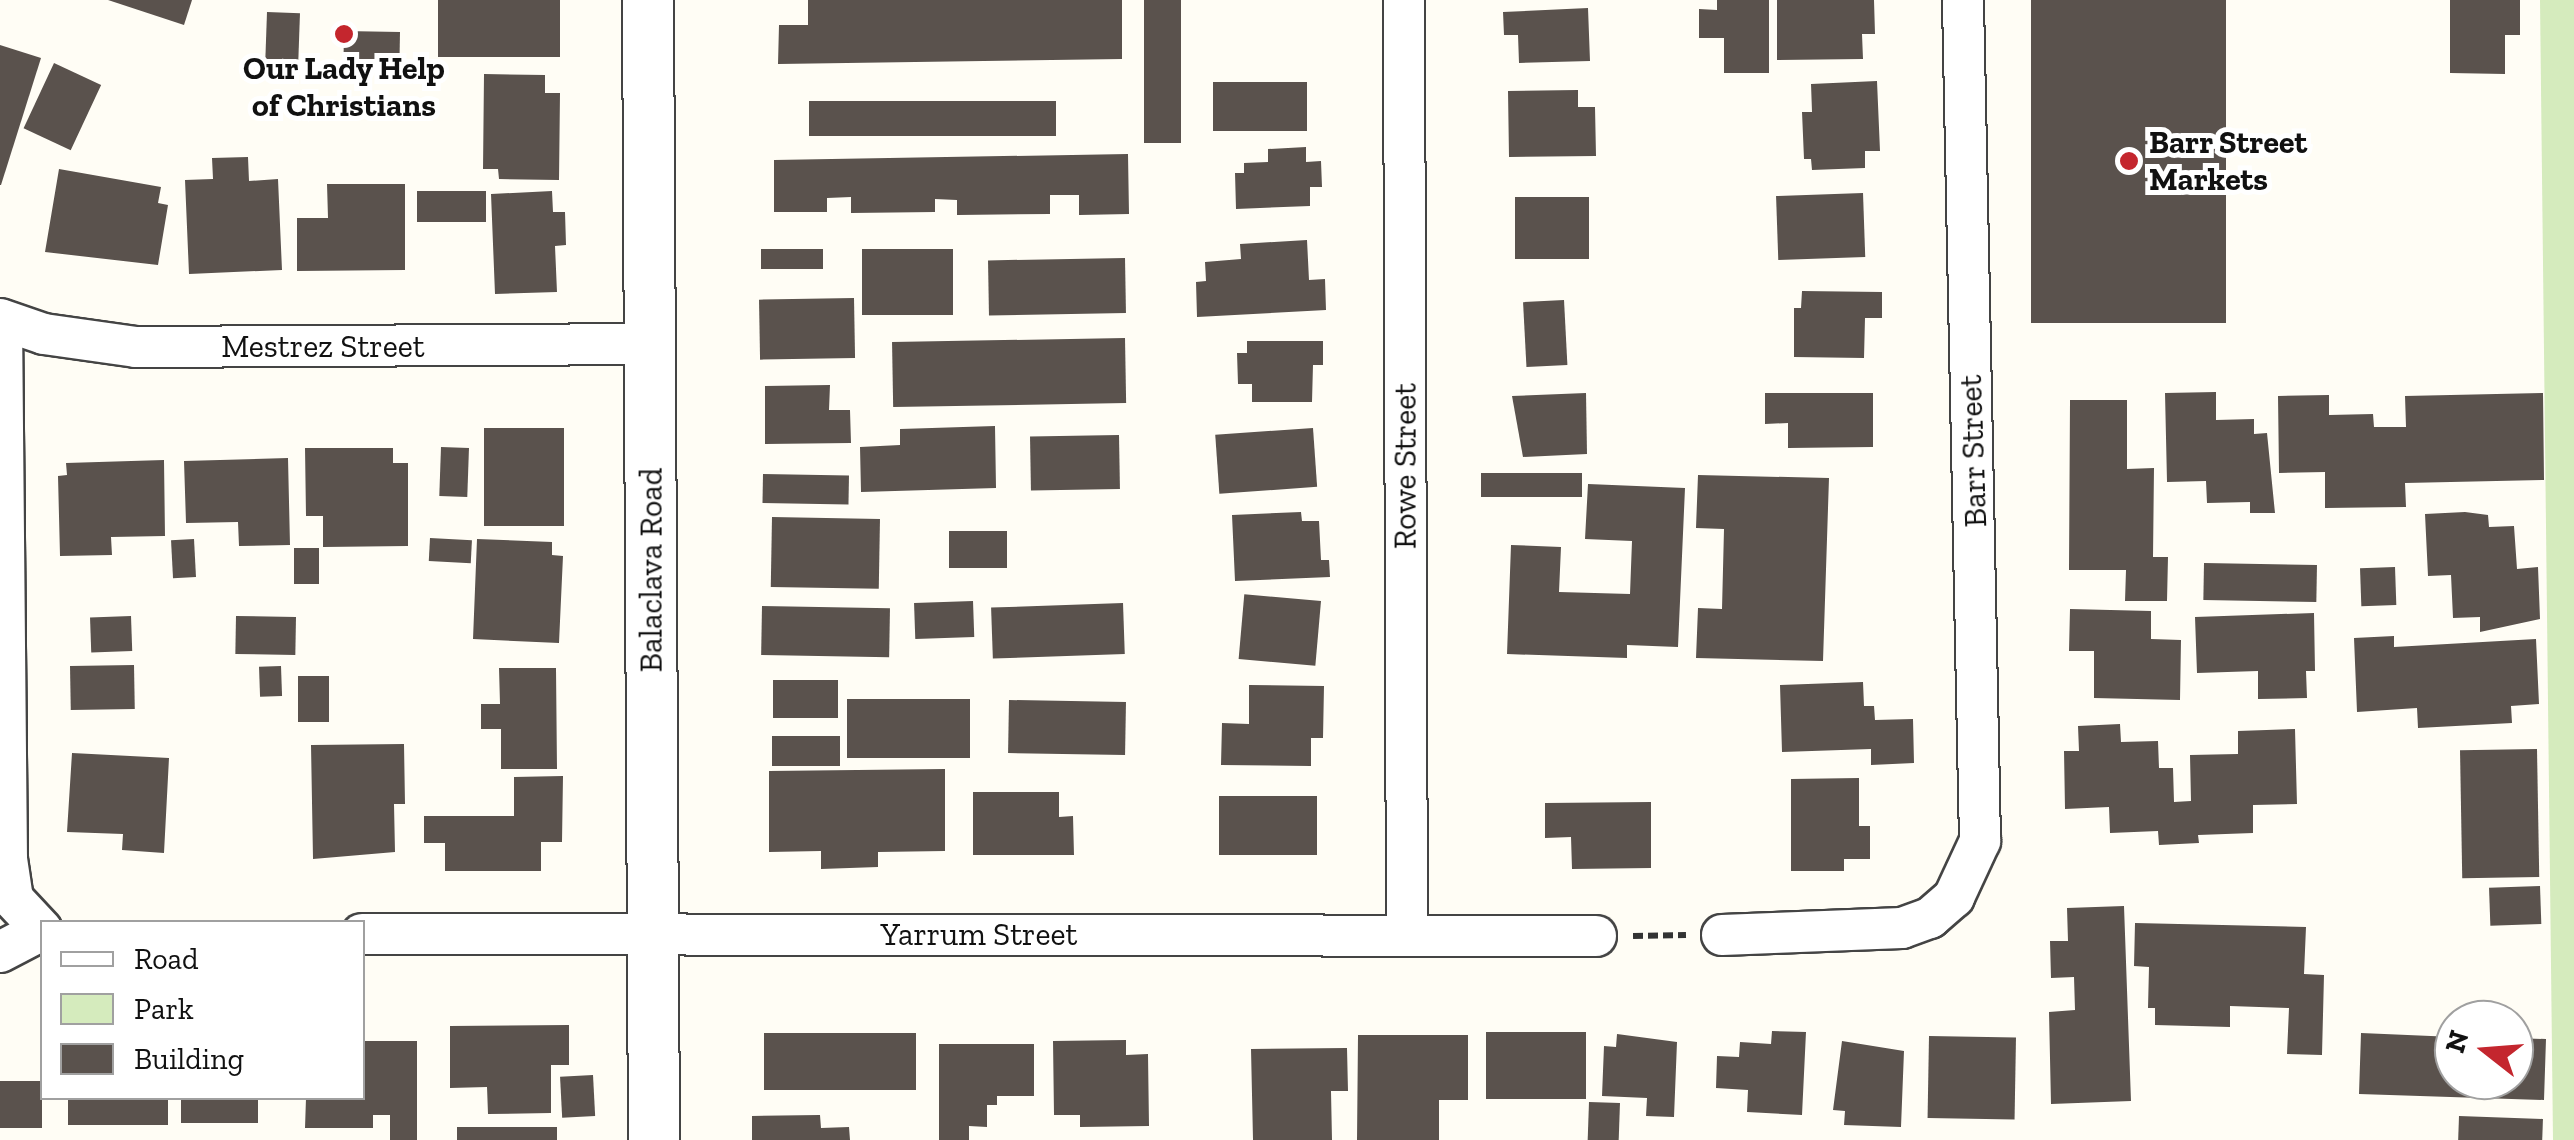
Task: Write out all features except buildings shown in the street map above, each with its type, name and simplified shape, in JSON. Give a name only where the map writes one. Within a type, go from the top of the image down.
[{"type":"street","name":"Balaclava Road","points":[[648,0],[654,1140]]},
{"type":"street","name":"Rowe Street","points":[[1404,0],[1406,932]]},
{"type":"street","name":"Barr Street","points":[[1722,935],[1902,928],[1930,918],[1954,897],[1980,841],[1983,806],[1963,0]]},
{"type":"street","name":"Mestrez Street","points":[[1,319],[74,340],[136,347],[650,344]]},
{"type":"street","points":[[1,319],[2,764],[12,900],[40,928]]},
{"type":"street","points":[[0,952],[40,931]]},
{"type":"street","name":"Yarrum Street","points":[[365,934],[1406,932],[1596,936]]},
{"type":"path","points":[[1596,936],[1722,935]]},
{"type":"green space","points":[[2540,0],[2574,0],[2574,1140],[2553,1140]]},
{"type":"place","name":"Our Lady Help of Christians","points":[[344,34]]},
{"type":"place","name":"Barr Street Markets","points":[[2129,161]]}]
